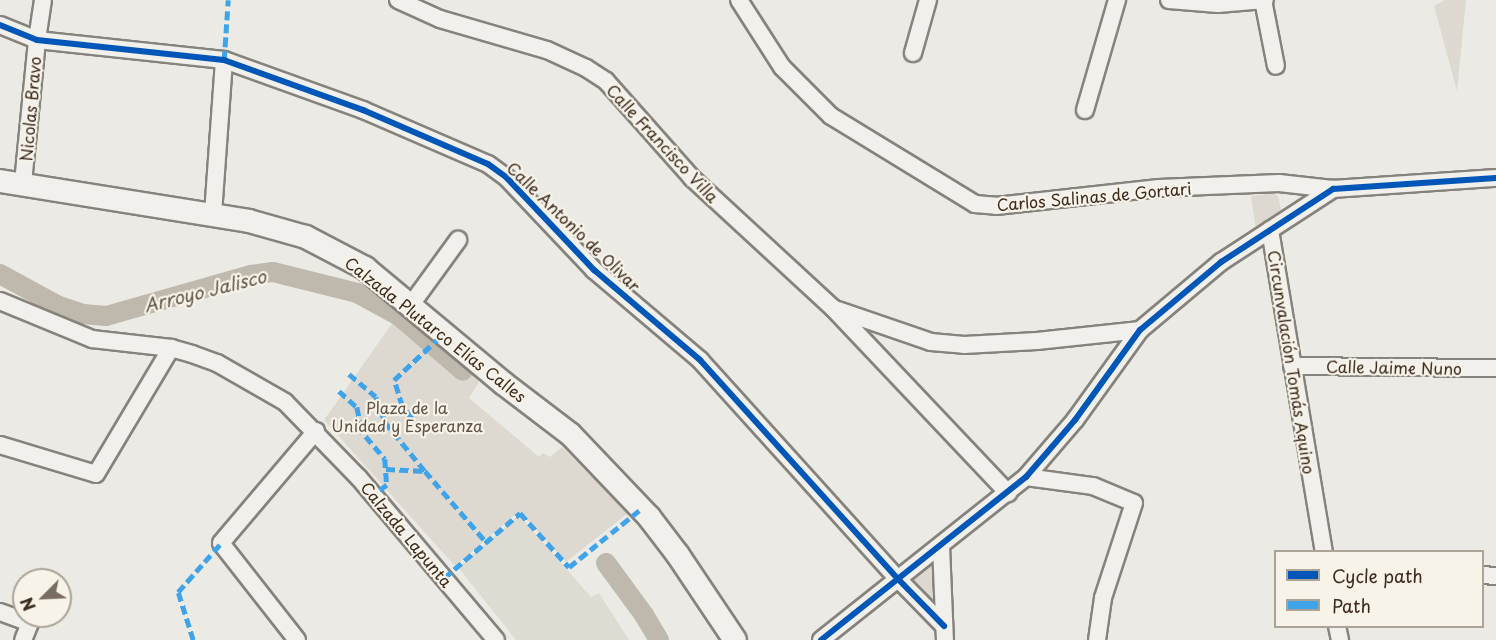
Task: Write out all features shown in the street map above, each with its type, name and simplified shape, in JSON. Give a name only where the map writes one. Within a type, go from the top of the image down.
[{"type":"main road","name":"Calzada Plutarco Elías Calles","points":[[0,180],[213,214],[306,237],[365,268],[503,383],[570,434],[592,456],[649,517],[678,555],[735,640]]},
{"type":"street","name":"Nicolas Bravo","points":[[23,183],[43,0]]},
{"type":"street","name":"Calle Francisco Villa","points":[[398,0],[440,19],[547,50],[586,68],[606,81],[692,178],[833,308],[1008,493]]},
{"type":"street","name":"Carlos Salinas de Gortari","points":[[739,0],[782,67],[831,116],[975,204],[996,206],[1159,188],[1279,183],[1333,189]]},
{"type":"street","points":[[913,53],[928,0]]},
{"type":"street","points":[[1085,110],[1118,0]]},
{"type":"street","points":[[1169,0],[1218,4],[1264,0],[1276,66]]},
{"type":"street","name":"Calle Antonio de Olivar","points":[[0,25],[37,40],[224,60],[363,110],[460,151],[506,177],[594,270],[708,368],[944,633]]},
{"type":"street","points":[[213,214],[224,60]]},
{"type":"street","name":"Circunvalación Tomás Aquino","points":[[1324,550],[1292,366],[1284,302],[1270,230],[1333,189],[1496,178]]},
{"type":"street","points":[[1279,183],[1289,197],[1288,217]]},
{"type":"street","points":[[821,640],[1026,477],[1075,420],[1140,330],[1221,262],[1270,230]]},
{"type":"street","points":[[410,306],[458,240]]},
{"type":"street","name":"Calzada Lapunta","points":[[0,301],[92,339],[171,348],[217,363],[285,402],[316,431],[359,478],[496,640]]},
{"type":"street","name":"Calle Francisco Villa","points":[[833,308],[931,342],[964,345],[1037,341],[1140,330]]},
{"type":"street","points":[[0,445],[96,474],[171,348]]},
{"type":"street","name":"Calle Jaime Nuno","points":[[1292,366],[1496,368]]},
{"type":"street","points":[[297,640],[221,543],[316,431]]},
{"type":"street","points":[[1026,477],[1093,486],[1134,503],[1106,589],[1097,640]]},
{"type":"street","points":[[941,546],[944,633]]},
{"type":"street","points":[[0,612],[30,623],[23,640]]},
{"type":"shaded area","points":[[519,515],[591,597],[599,593],[629,640],[516,640],[458,567]]},
{"type":"green space","points":[[1445,0],[1466,0],[1457,91],[1434,6]]},
{"type":"green space","points":[[1273,193],[1278,196],[1281,209],[1276,216],[1256,230],[1251,196]]},
{"type":"green space","name":"Plaza de la Unidad y Esperanza","points":[[396,318],[459,375],[467,369],[479,382],[469,398],[539,457],[543,453],[550,457],[562,447],[628,513],[566,562],[519,511],[455,566],[324,420]]},
{"type":"green space","points":[[935,562],[936,607],[912,581]]},
{"type":"waterway","name":"Arroyo Jalisco","points":[[0,274],[59,306],[83,314],[106,316],[251,275],[273,272],[357,293],[399,316],[463,371]]},
{"type":"waterway","name":"Arroyo Jalisco","points":[[606,563],[644,615],[659,640]]},
{"type":"marked path","points":[[224,60],[228,0]]},
{"type":"marked path","points":[[420,429],[402,406],[394,380],[443,334]]},
{"type":"marked path","points":[[349,374],[376,397],[385,422],[425,471]]},
{"type":"marked path","points":[[339,391],[357,407],[360,421],[357,426],[385,459],[387,485],[374,495]]},
{"type":"marked path","points":[[386,469],[425,471],[486,542]]},
{"type":"marked path","points":[[444,578],[520,513],[569,567],[641,509]]},
{"type":"marked path","points":[[193,640],[178,592],[221,543]]},
{"type":"cycle path","points":[[0,25],[37,40],[224,60],[363,110],[488,164],[506,177],[594,270],[700,360],[898,579],[944,626]]},
{"type":"cycle path","points":[[821,640],[1026,477],[1075,420],[1140,330],[1221,262],[1333,189],[1496,178]]}]
